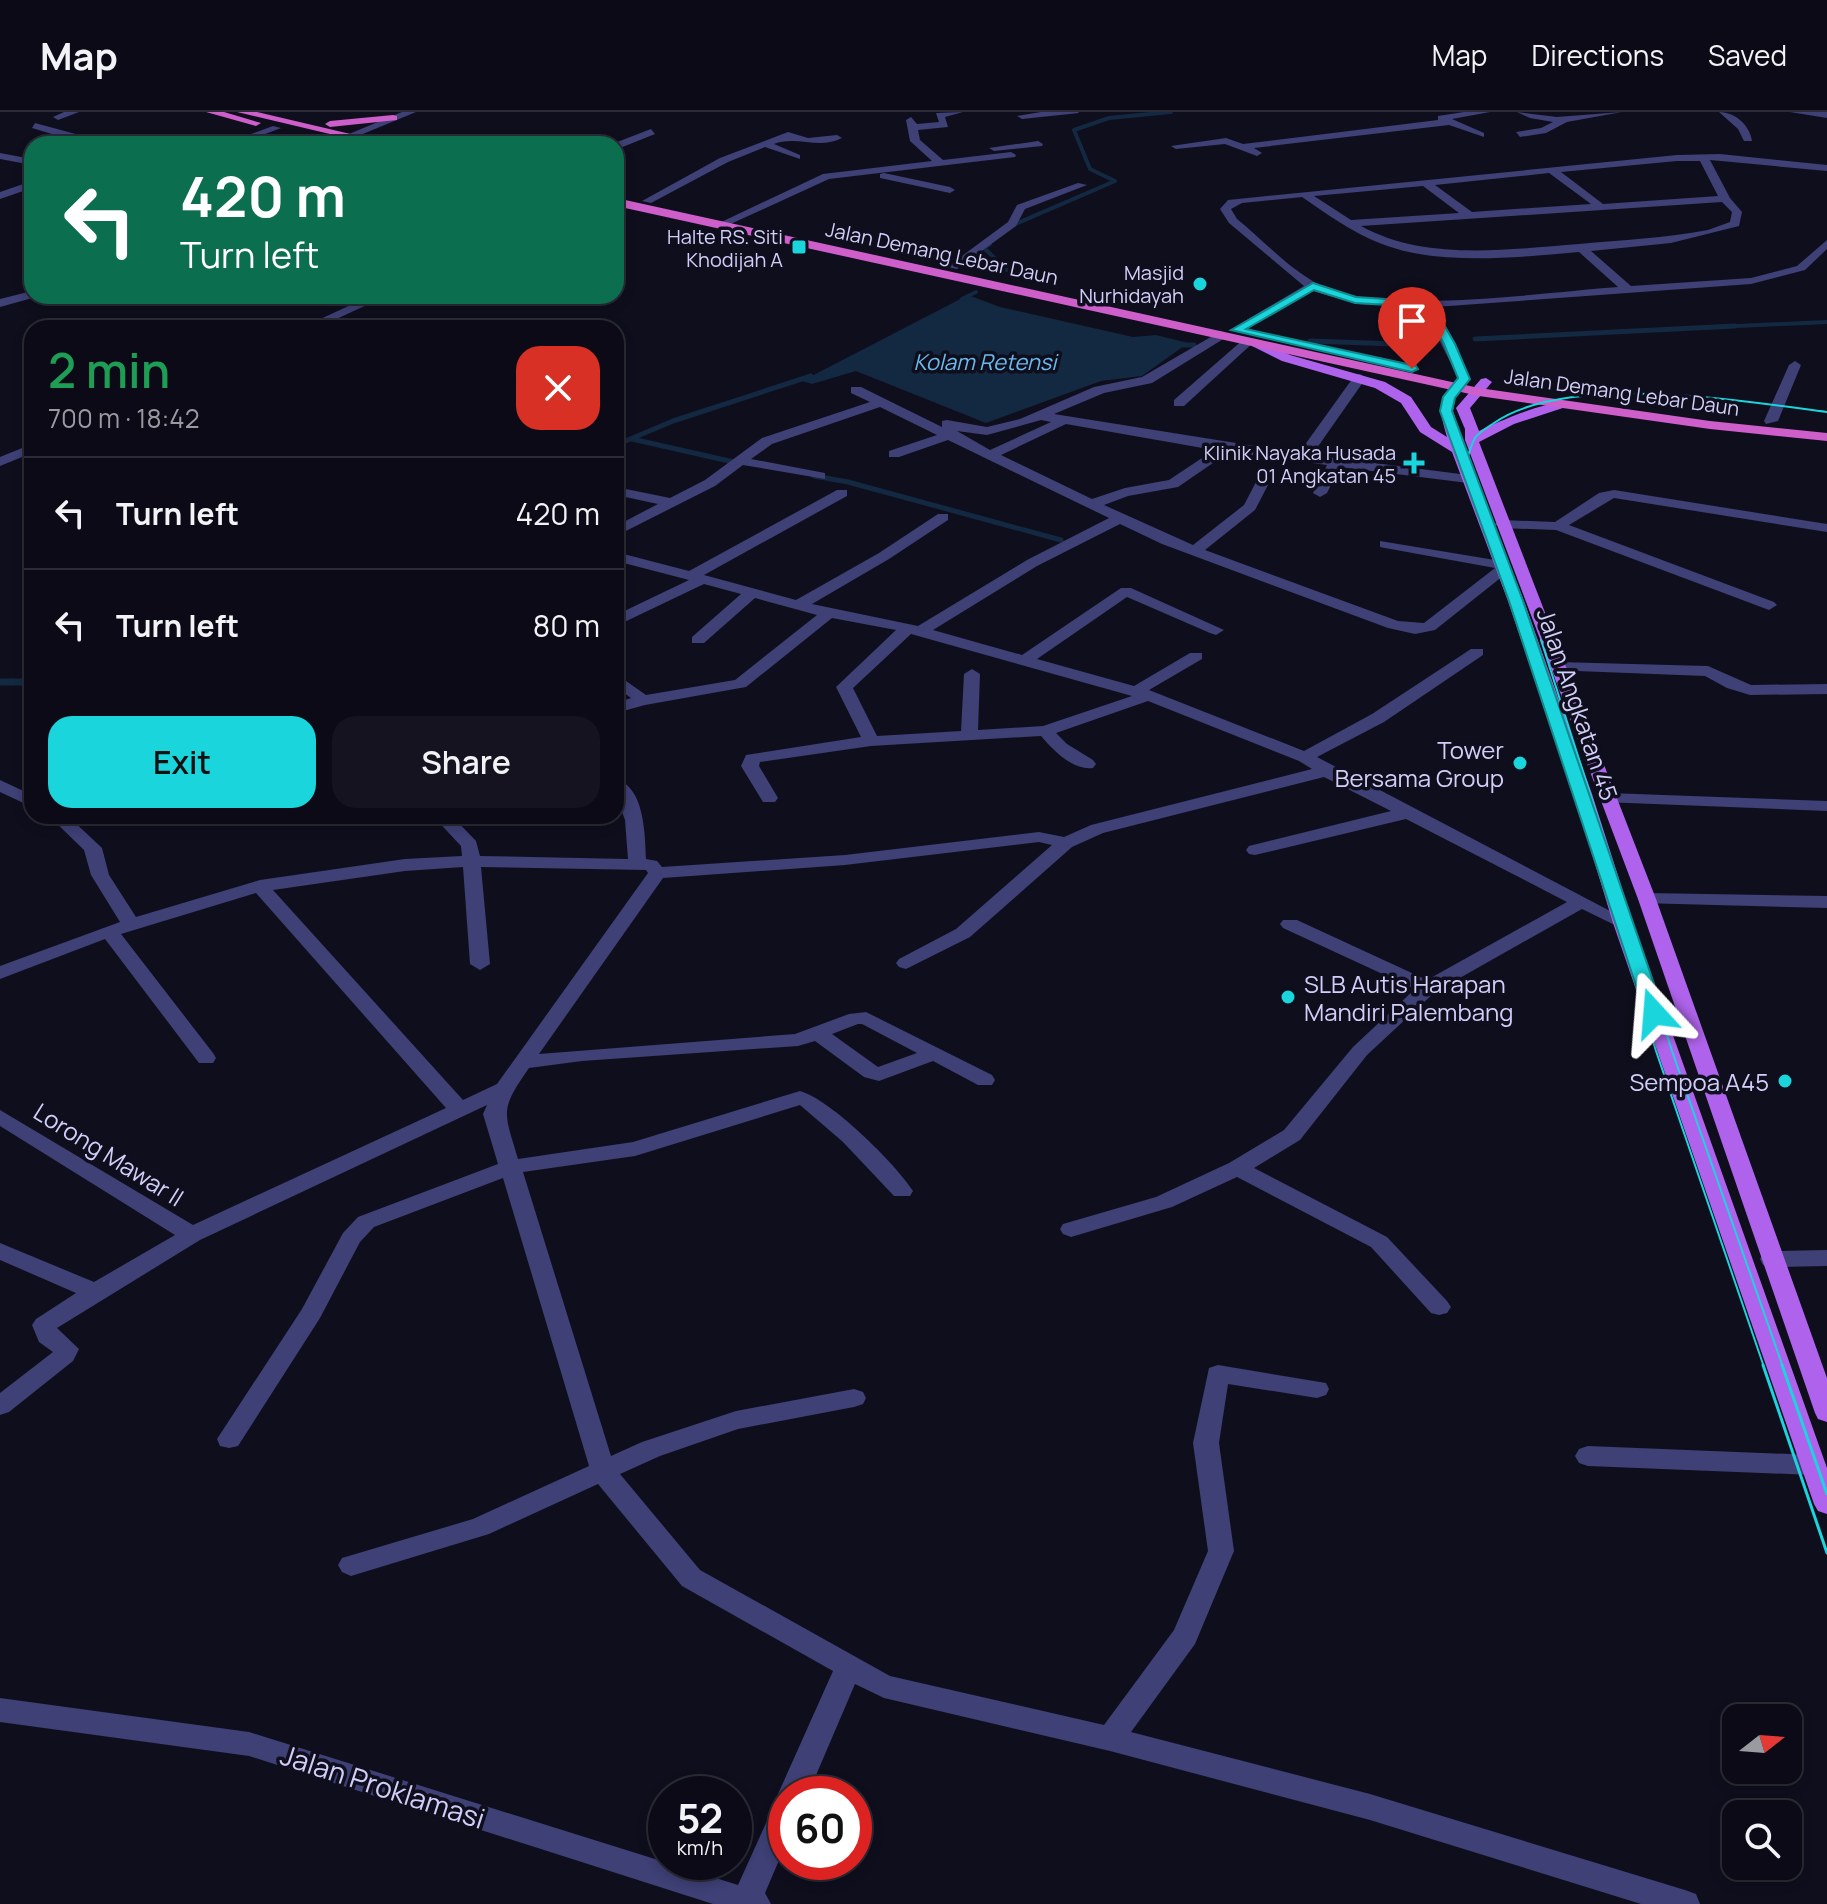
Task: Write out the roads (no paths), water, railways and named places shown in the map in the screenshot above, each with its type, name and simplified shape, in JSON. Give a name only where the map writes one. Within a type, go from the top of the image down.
[{"type":"highway","points":[[211,112],[314,136]]},
{"type":"highway","points":[[242,112],[301,124],[339,136]]},
{"type":"highway","points":[[301,124],[402,115]]},
{"type":"highway","points":[[390,136],[402,115]]},
{"type":"highway","name":"Jalan Demang Lebar Daun","points":[[624,196],[1221,335],[1565,405],[1827,437]]},
{"type":"highway","name":"Jalan Demang Lebar Daun","points":[[624,203],[953,267],[1461,383]]},
{"type":"highway","name":"Jalan Demang Lebar Daun","points":[[1482,387],[1827,426]]},
{"type":"main road","points":[[1253,342],[1286,358],[1360,378],[1406,400],[1421,418],[1425,429],[1465,445],[1509,421],[1565,405]]},
{"type":"main road","name":"Jalan Angkatan 45","points":[[1461,383],[1449,397],[1446,411],[1501,524],[1609,798],[1827,1413]]},
{"type":"main road","name":"Jalan Angkatan 45","points":[[1482,387],[1463,408],[1472,429],[1465,445],[1468,479],[1583,794],[1623,923],[1827,1504]]},
{"type":"street","points":[[58,117],[74,112]]},
{"type":"street","points":[[941,163],[915,141],[911,123],[945,125],[939,115],[958,112]]},
{"type":"street","points":[[1425,112],[1480,135]]},
{"type":"street","points":[[1176,146],[1223,141],[1247,146],[1485,112]]},
{"type":"street","points":[[1522,112],[1540,118],[1565,120],[1617,112]]},
{"type":"street","points":[[1578,112],[1589,117]]},
{"type":"street","points":[[1724,112],[1742,127],[1748,139]]},
{"type":"street","points":[[1795,112],[1827,115]]},
{"type":"street","points":[[983,157],[974,151],[1074,113]]},
{"type":"street","points":[[360,136],[402,115]]},
{"type":"street","points":[[1520,134],[1551,129],[1565,120]]},
{"type":"street","points":[[35,126],[66,136]]},
{"type":"street","points":[[252,136],[276,128]]},
{"type":"street","points":[[624,143],[651,132]]},
{"type":"street","points":[[647,201],[719,162],[788,135],[808,141],[837,138]]},
{"type":"street","points":[[766,144],[796,157]]},
{"type":"street","points":[[1247,146],[1265,157]]},
{"type":"street","points":[[727,222],[814,180],[858,171],[1011,155]]},
{"type":"street","points":[[0,156],[24,160]]},
{"type":"street","points":[[1827,168],[1703,157],[1242,200],[1232,202],[1225,209],[1233,221],[1313,286],[1355,300],[1427,304],[1698,286],[1779,275],[1801,268],[1827,243]]},
{"type":"street","points":[[1304,194],[1349,223],[1398,247],[1426,253],[1460,254],[1665,241],[1720,233],[1735,224],[1737,212],[1725,199],[1703,157]]},
{"type":"street","points":[[1551,170],[1601,207]]},
{"type":"street","points":[[858,171],[950,190]]},
{"type":"street","points":[[1426,183],[1469,215]]},
{"type":"street","points":[[953,267],[1012,224],[1021,207],[1082,185]]},
{"type":"street","points":[[0,196],[24,187]]},
{"type":"street","points":[[1349,223],[1725,199]]},
{"type":"street","points":[[1579,247],[1627,289]]},
{"type":"street","points":[[1236,330],[1313,286]]},
{"type":"street","points":[[0,303],[24,297]]},
{"type":"street","points":[[325,320],[362,304]]},
{"type":"street","points":[[1427,304],[1450,344],[1461,383]]},
{"type":"street","points":[[842,376],[957,428],[1006,429],[1101,389],[1147,381],[1221,335]]},
{"type":"street","points":[[1179,403],[1253,342]]},
{"type":"street","points":[[1771,421],[1795,365]]},
{"type":"street","points":[[1303,458],[1360,378]]},
{"type":"street","points":[[856,390],[1195,551],[1394,625],[1415,629],[1429,627],[1502,567]]},
{"type":"street","points":[[624,528],[672,503],[767,441],[882,402]]},
{"type":"street","points":[[1041,416],[1226,448],[1468,479]]},
{"type":"street","points":[[992,454],[1065,420]]},
{"type":"street","points":[[894,454],[952,434]]},
{"type":"street","points":[[1093,504],[1125,492],[1173,484],[1226,448]]},
{"type":"street","points":[[0,462],[24,452]]},
{"type":"street","points":[[739,462],[820,476]]},
{"type":"street","points":[[1320,493],[1335,462]]},
{"type":"street","points":[[1195,551],[1250,507],[1261,485]]},
{"type":"street","points":[[624,493],[672,503]]},
{"type":"street","points":[[624,617],[842,493]]},
{"type":"street","points":[[1558,526],[1604,496],[1614,494],[1827,528]]},
{"type":"street","points":[[798,605],[884,556],[943,517]]},
{"type":"street","points":[[871,741],[844,687],[914,630],[1032,563],[1120,518]]},
{"type":"street","points":[[1501,524],[1558,526],[1769,605]]},
{"type":"street","points":[[1385,544],[1502,567]]},
{"type":"street","points":[[624,558],[829,613],[914,630],[1141,694],[1305,757],[1326,771],[1623,923]]},
{"type":"street","points":[[1022,662],[1126,591],[1216,630]]},
{"type":"street","points":[[698,640],[752,592]]},
{"type":"street","points":[[624,706],[740,684],[829,613]]},
{"type":"street","points":[[1305,757],[1378,718],[1477,652]]},
{"type":"street","points":[[769,798],[750,766],[752,759],[871,741],[1045,731],[1141,694],[1196,656]]},
{"type":"street","points":[[1557,667],[1708,671],[1733,685],[1750,690],[1827,689]]},
{"type":"street","points":[[969,736],[972,674]]},
{"type":"street","points":[[624,685],[643,700]]},
{"type":"street","points":[[1045,731],[1061,748],[1087,764]]},
{"type":"street","points":[[906,963],[963,933],[1066,843],[1097,829],[1326,771]]},
{"type":"street","points":[[2,788],[24,798]]},
{"type":"street","points":[[624,792],[635,817],[647,868],[504,1089],[494,1114],[603,1472],[691,1578],[884,1686],[1110,1739],[1370,1807],[1685,1904]]},
{"type":"street","points":[[1609,798],[1827,806]]},
{"type":"street","points":[[1255,850],[1407,813]]},
{"type":"street","points":[[67,824],[93,848],[120,928],[206,1058]]},
{"type":"street","points":[[450,824],[470,845],[480,964]]},
{"type":"street","points":[[5,963],[260,886],[405,865],[470,861],[647,868],[884,857],[1039,837],[1066,843]]},
{"type":"street","points":[[260,886],[461,1111]]},
{"type":"street","points":[[1647,899],[1827,902]]},
{"type":"street","points":[[1071,1229],[1164,1202],[1237,1168],[1292,1135],[1360,1051],[1428,988],[1581,902]]},
{"type":"street","points":[[1290,924],[1428,988]]},
{"type":"street","points":[[522,1063],[582,1055],[798,1040],[856,1018],[866,1018],[985,1080]]},
{"type":"street","points":[[819,1034],[879,1075],[934,1053]]},
{"type":"street","points":[[0,1406],[65,1355],[67,1349],[47,1336],[44,1325],[95,1292],[192,1235],[504,1089]]},
{"type":"street","points":[[229,1439],[312,1312],[351,1238],[366,1222],[511,1167],[635,1149],[800,1098],[807,1100],[851,1137],[902,1191]]},
{"type":"street","name":"Lorong Mawar II","points":[[0,1117],[192,1235]]},
{"type":"street","points":[[1237,1168],[1379,1242],[1439,1307]]},
{"type":"street","points":[[0,1251],[95,1292]]},
{"type":"street","points":[[1771,1259],[1827,1258]]},
{"type":"street","points":[[1110,1739],[1185,1636],[1221,1551],[1206,1443],[1218,1374],[1317,1389]]},
{"type":"street","points":[[351,1565],[480,1527],[651,1449],[736,1420],[854,1398]]},
{"type":"street","points":[[1588,1456],[1813,1465]]},
{"type":"street","points":[[801,1776],[849,1666]]},
{"type":"street","name":"Jalan Proklamasi","points":[[0,1710],[249,1744],[749,1903]]},
{"type":"street","points":[[749,1903],[768,1855]]},
{"type":"water","name":"Kolam Retensi","points":[[968,295],[1000,307],[1133,337],[1156,335],[1188,343],[1142,376],[1101,381],[986,423],[856,371],[812,384],[802,381]]},
{"type":"waterway","points":[[1013,225],[1115,181],[1090,169],[1074,130],[1109,118],[1171,112]]},
{"type":"waterway","points":[[990,244],[984,248],[1007,270]]},
{"type":"waterway","points":[[962,299],[976,292]]},
{"type":"waterway","points":[[1704,328],[1827,322]]},
{"type":"waterway","points":[[1704,328],[1735,326]]},
{"type":"waterway","points":[[1694,328],[1704,328]]},
{"type":"waterway","points":[[1475,339],[1704,328]]},
{"type":"waterway","points":[[1310,341],[1425,345],[1432,339]]},
{"type":"waterway","points":[[1175,345],[1194,345]]},
{"type":"waterway","points":[[624,442],[673,421],[811,376]]},
{"type":"waterway","points":[[632,439],[738,463]]},
{"type":"waterway","points":[[814,476],[848,482],[1061,540]]},
{"type":"waterway","points":[[0,682],[24,682]]},
{"type":"tram line","points":[[1764,1367],[1656,1051],[1541,675],[1463,473],[1473,442],[1484,430],[1526,407],[1565,398],[1656,394],[1827,412]]},
{"type":"tram line","points":[[1541,640],[1672,1051],[1783,1367]]},
{"type":"tram line","points":[[1763,1365],[1827,1553]]},
{"type":"tram line","points":[[1782,1365],[1827,1494]]},
{"type":"place","name":"Halte RS. Siti Khodijah A","points":[[799,247]]},
{"type":"place","name":"Masjid Nurhidayah","points":[[1200,284]]},
{"type":"place","name":"Klinik Nayaka Husada 01 Angkatan 45","points":[[1414,463]]},
{"type":"place","name":"Tower Bersama Group","points":[[1520,763]]},
{"type":"place","name":"SLB Autis Harapan Mandiri Palembang","points":[[1288,997]]},
{"type":"place","name":"Sempoa A45","points":[[1785,1081]]}]
